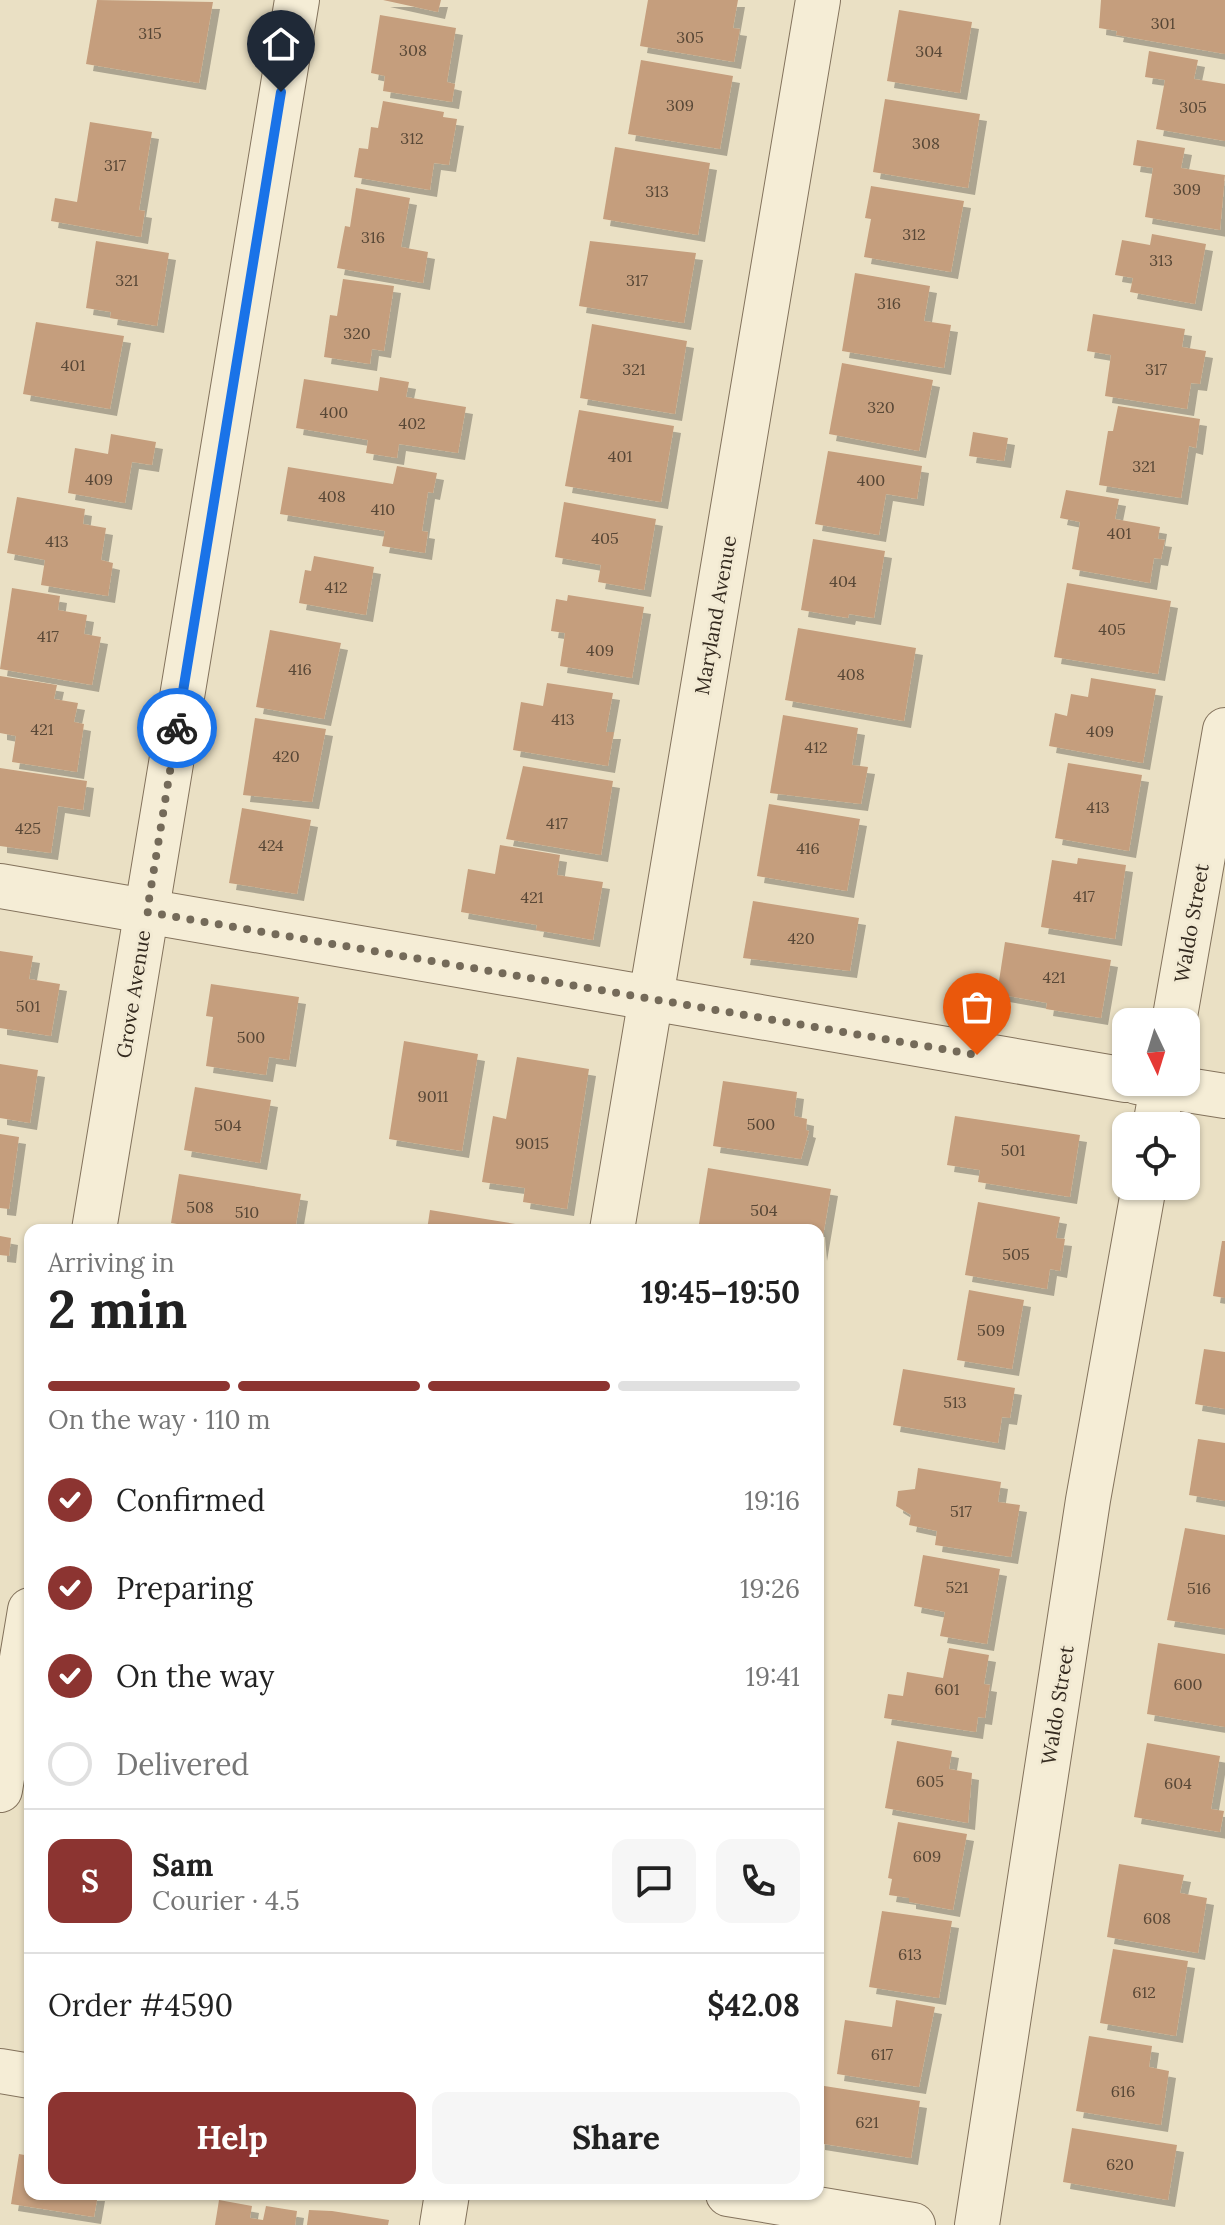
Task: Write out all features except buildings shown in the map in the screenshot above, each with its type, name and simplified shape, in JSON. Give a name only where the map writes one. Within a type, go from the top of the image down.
[{"type":"street","name":"Grove Avenue","points":[[95,1224],[297,0]]},
{"type":"street","name":"Maryland Avenue","points":[[613,1224],[818,0]]},
{"type":"street","name":"Waldo Street","points":[[1176,1008],[1225,730]]},
{"type":"street","points":[[0,886],[1112,1084]]},
{"type":"street","points":[[1200,1094],[1225,1096]]},
{"type":"street","name":"Waldo Street","points":[[977,2225],[1086,1516],[1142,1200]]},
{"type":"street","points":[[0,1790],[24,1646]]},
{"type":"street","points":[[0,2071],[24,2075]]},
{"type":"street","points":[[442,2225],[446,2200]]},
{"type":"street","points":[[764,2200],[913,2225]]},
{"type":"way so far","points":[[177,728],[147,912],[977,1055]]},
{"type":"route","points":[[177,728],[281,92]]}]
